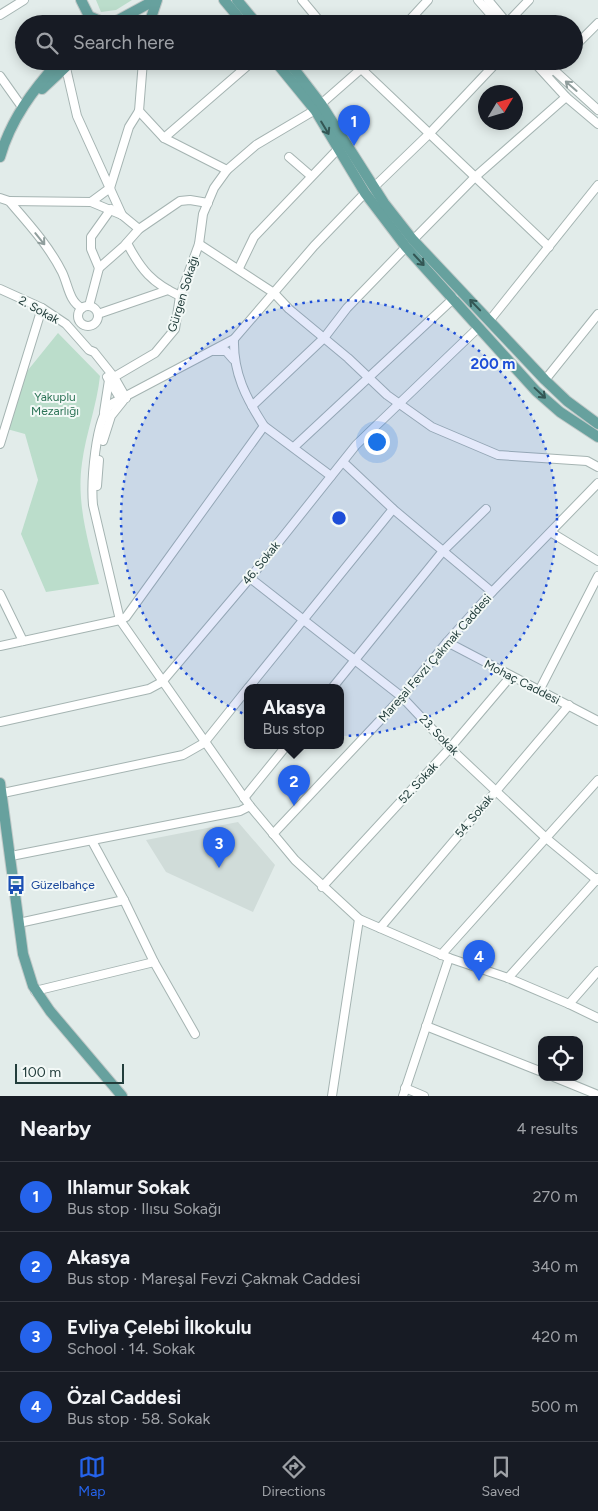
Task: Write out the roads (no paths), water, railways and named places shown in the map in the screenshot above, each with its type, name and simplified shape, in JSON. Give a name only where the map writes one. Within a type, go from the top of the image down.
[{"type":"main road","points":[[128,15],[156,0]]},
{"type":"main road","points":[[152,15],[156,0]]},
{"type":"main road","points":[[224,0],[236,15]]},
{"type":"main road","points":[[239,1],[250,15]]},
{"type":"main road","points":[[82,4],[91,15]]},
{"type":"main road","points":[[0,157],[12,124],[25,103],[59,70]]},
{"type":"main road","points":[[283,70],[318,107],[338,149],[410,243],[479,328],[536,391],[560,412],[598,437]]},
{"type":"main road","points":[[294,70],[369,190]]},
{"type":"main road","points":[[410,243],[490,320],[545,380],[567,401],[598,424]]},
{"type":"main road","points":[[479,328],[490,320]]},
{"type":"main road","points":[[0,783],[3,793],[23,954],[35,991],[122,1096]]},
{"type":"street","points":[[0,15],[24,0]]},
{"type":"street","points":[[302,0],[314,15]]},
{"type":"street","points":[[414,15],[428,0]]},
{"type":"street","points":[[478,0],[491,15]]},
{"type":"street","points":[[488,0],[500,15]]},
{"type":"street","points":[[515,15],[529,0]]},
{"type":"street","points":[[583,38],[598,23]]},
{"type":"street","points":[[67,70],[77,116],[122,215]]},
{"type":"street","points":[[91,202],[110,188],[129,127],[139,111],[142,70]]},
{"type":"street","points":[[164,138],[243,70]]},
{"type":"street","name":"Gürgen Sokağı","points":[[112,378],[155,353],[167,341],[175,329],[180,296],[199,244],[203,214],[214,188],[227,170],[256,145],[318,107],[362,70]]},
{"type":"street","points":[[364,70],[549,247]]},
{"type":"street","points":[[104,415],[111,404],[126,398],[234,339],[314,246],[369,190],[429,134],[489,70]]},
{"type":"street","points":[[540,70],[566,97],[598,124]]},
{"type":"street","points":[[546,76],[552,70],[598,110]]},
{"type":"street","points":[[0,76],[25,103]]},
{"type":"street","points":[[252,406],[324,338],[346,308],[475,177],[566,97]]},
{"type":"street","points":[[139,111],[164,138],[227,170]]},
{"type":"street","points":[[239,268],[254,237],[310,176],[338,149]]},
{"type":"street","points":[[288,157],[310,176]]},
{"type":"street","points":[[490,320],[598,185]]},
{"type":"street","points":[[0,198],[9,201],[91,202],[122,215],[139,229]]},
{"type":"street","points":[[98,314],[97,320],[90,326],[84,325],[78,318],[86,307],[99,268],[139,229],[180,201],[190,200],[208,203]]},
{"type":"street","points":[[9,201],[51,252],[63,274],[70,295],[78,306],[86,307],[98,314],[168,290]]},
{"type":"street","points":[[99,268],[91,249],[91,237],[111,209]]},
{"type":"street","points":[[126,243],[144,272],[160,287],[180,296]]},
{"type":"street","points":[[199,244],[274,292],[289,309],[400,405],[432,427],[498,455],[587,461],[598,467]]},
{"type":"street","name":"2. Sokak","points":[[0,289],[42,308],[66,324],[78,318]]},
{"type":"street","points":[[294,447],[454,298]]},
{"type":"street","points":[[0,444],[42,308]]},
{"type":"street","points":[[545,380],[598,314]]},
{"type":"street","points":[[66,324],[89,350],[94,352],[112,378],[118,395],[126,398]]},
{"type":"street","name":"46. Sokak","points":[[0,722],[149,689],[162,682],[250,578],[356,445],[479,328]]},
{"type":"street","points":[[233,359],[234,339]]},
{"type":"street","points":[[212,352],[226,351],[233,359],[252,406],[264,426],[331,476]]},
{"type":"street","points":[[112,378],[93,465],[92,497],[115,606],[120,620],[204,743],[250,806],[322,887],[359,919],[445,957],[508,978],[598,1018]]},
{"type":"street","points":[[120,620],[117,592],[99,509],[97,481],[101,453],[111,416],[126,398]]},
{"type":"street","points":[[0,646],[120,620],[126,617],[264,426]]},
{"type":"street","points":[[344,462],[393,509],[492,592]]},
{"type":"street","name":"Mareşal Fevzi Çakmak Caddesi","points":[[273,834],[402,697],[446,642],[492,592],[552,533],[598,483]]},
{"type":"street","points":[[251,684],[393,509]]},
{"type":"street","points":[[335,684],[443,551],[486,509]]},
{"type":"street","points":[[552,533],[598,561]]},
{"type":"street","points":[[539,690],[598,576]]},
{"type":"street","name":"23. Sokak","points":[[250,578],[402,697],[450,748],[546,838],[597,880]]},
{"type":"street","points":[[0,594],[23,641]]},
{"type":"street","name":"Mohaç Caddesi","points":[[446,642],[598,720]]},
{"type":"street","name":"52. Sokak","points":[[322,887],[450,748],[511,676]]},
{"type":"street","points":[[3,793],[183,755],[204,743],[244,693]]},
{"type":"street","name":"54. Sokak","points":[[380,928],[569,705]]},
{"type":"street","points":[[244,798],[284,749]]},
{"type":"street","points":[[424,1096],[404,1092],[426,1026],[445,957],[598,780]]},
{"type":"street","points":[[11,856],[240,811],[250,806]]},
{"type":"street","points":[[92,841],[124,900],[154,962],[195,1034]]},
{"type":"street","points":[[508,978],[597,880]]},
{"type":"street","points":[[19,922],[124,900]]},
{"type":"street","points":[[332,1096],[359,919]]},
{"type":"street","points":[[35,991],[154,962]]},
{"type":"street","points":[[568,1004],[598,971]]},
{"type":"street","points":[[426,1026],[538,1070]]},
{"type":"street","points":[[564,1081],[598,1095]]},
{"type":"place","name":"Ihlamur Sokak","points":[[354,146]]},
{"type":"place","name":"Akasya","points":[[294,806]]},
{"type":"place","name":"Evliya Çelebi İlkokulu","points":[[219,868]]},
{"type":"place","name":"Güzelbahçe","points":[[16,885]]},
{"type":"place","name":"Özal Caddesi","points":[[479,981]]},
{"type":"park label","name":"Yakuplu Mezarlığı","points":[[55,404]]}]
